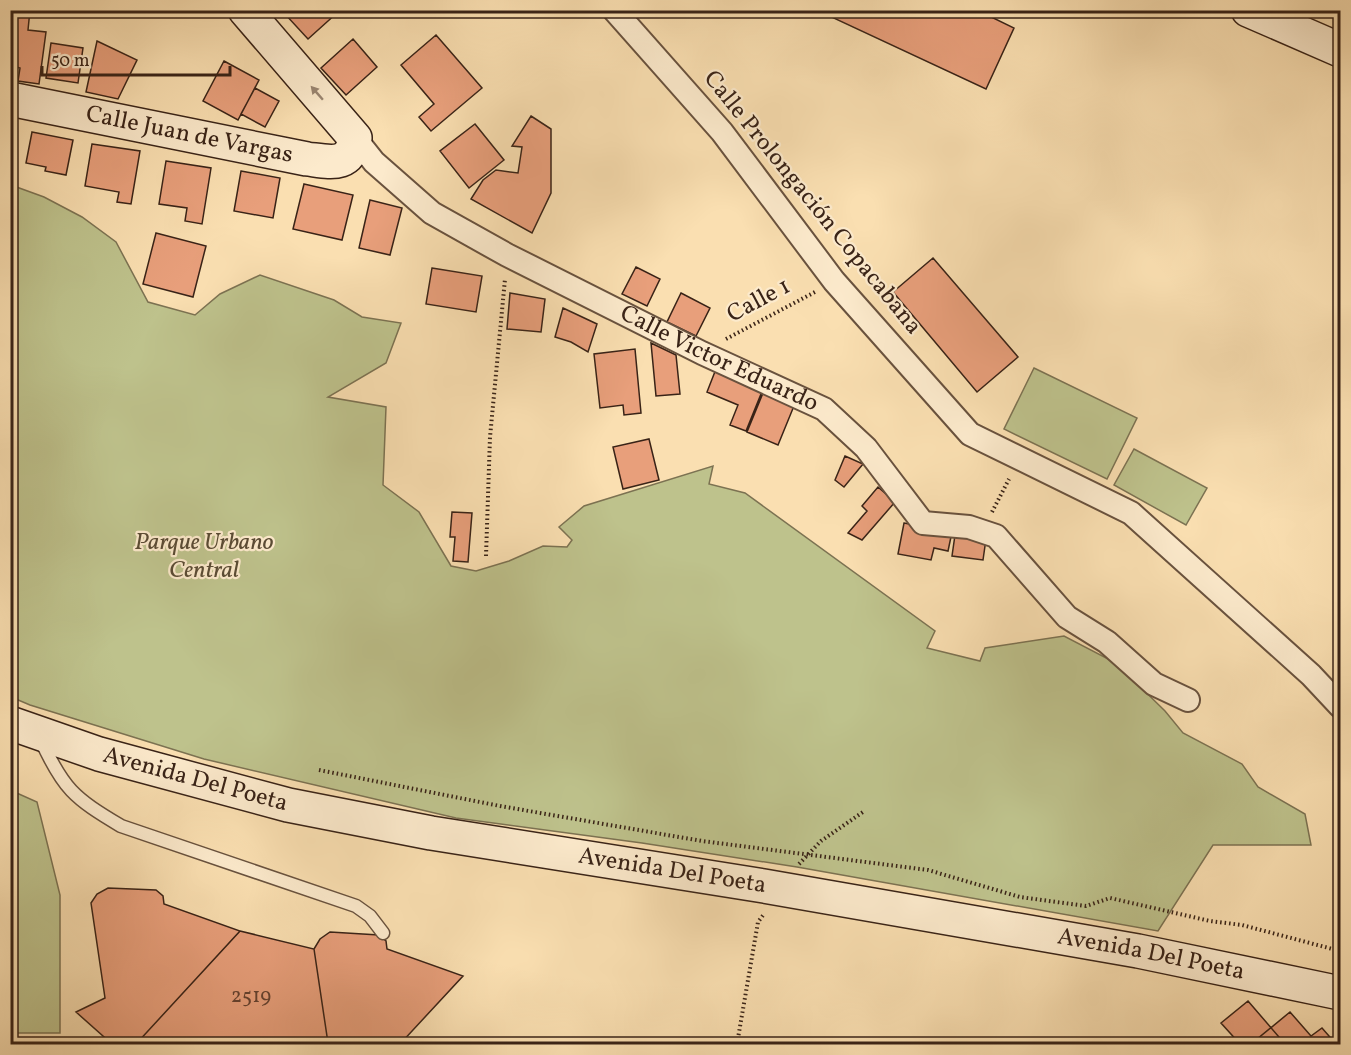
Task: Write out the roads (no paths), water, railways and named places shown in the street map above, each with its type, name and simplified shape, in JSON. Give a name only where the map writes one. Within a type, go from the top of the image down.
[{"type":"main road","name":"Calle Victor Eduardo","points":[[245,10],[355,138]]},
{"type":"main road","points":[[1258,15],[1341,50]]},
{"type":"main road","points":[[1258,15],[1341,64]]},
{"type":"main road","name":"Calle Juan de Vargas","points":[[10,99],[331,162],[341,161],[348,156],[355,138]]},
{"type":"main road","name":"Avenida Del Poeta","points":[[24,727],[99,754],[288,805],[431,833],[764,885],[1126,949],[1341,993]]},
{"type":"street","name":"Calle Prolongación Copacabana","points":[[614,10],[722,132],[834,281],[970,434],[1131,513],[1311,675],[1341,706]]},
{"type":"street","name":"Calle Victor Eduardo","points":[[355,138],[374,162],[432,213],[507,255],[702,353],[824,409],[866,448],[922,523],[969,526],[996,536],[1067,617],[1107,642],[1154,684],[1188,700]]},
{"type":"lane","points":[[24,727],[70,790],[86,805],[121,826],[356,906],[369,916],[383,933]]},
{"type":"park label","name":"Parque Urbano Central","points":[[204,557]]}]
